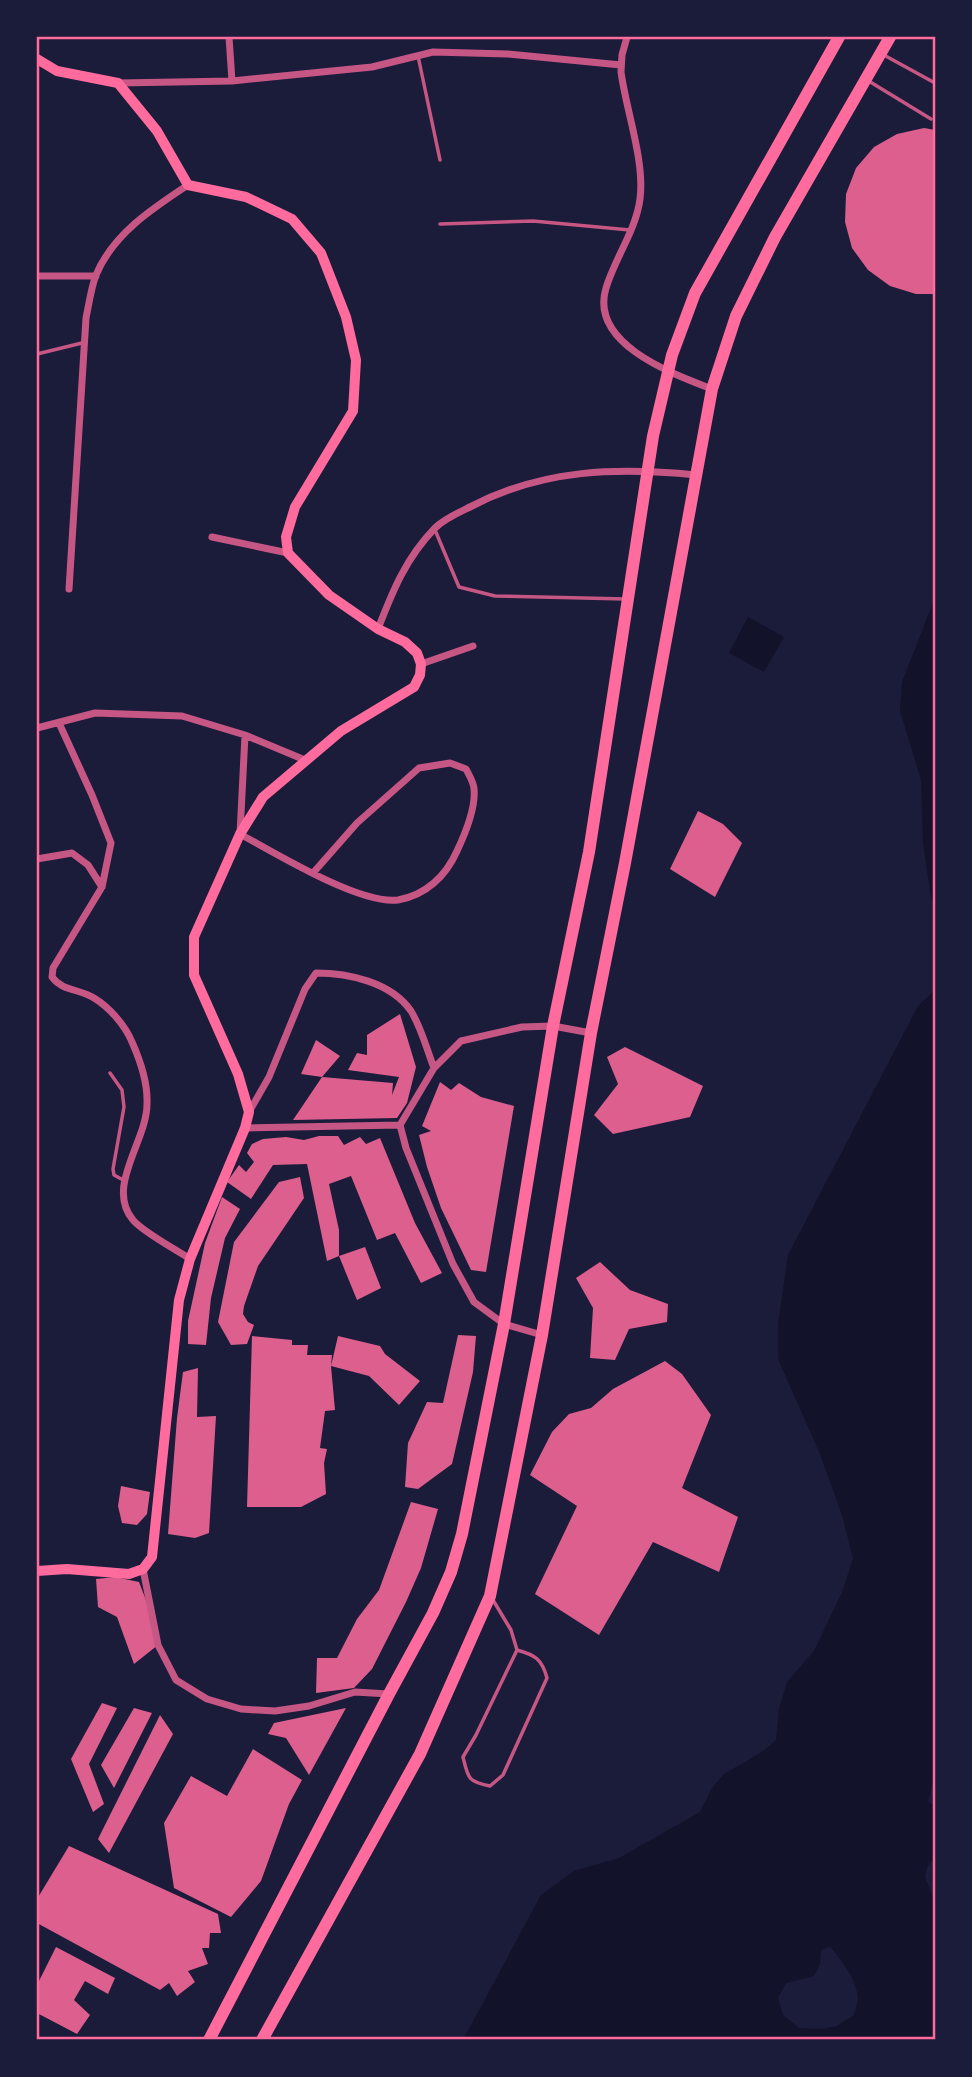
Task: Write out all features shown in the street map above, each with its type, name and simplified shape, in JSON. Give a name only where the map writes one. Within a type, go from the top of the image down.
[{"type":"main road","points":[[209,2040],[433,1613],[451,1572],[462,1534],[504,1324],[553,1026],[589,852],[653,436],[668,372],[695,293],[839,37]]},
{"type":"main road","points":[[262,2040],[420,1754],[490,1596],[542,1335],[591,1033],[628,849],[712,389],[736,316],[769,249],[890,37]]},
{"type":"main road","points":[[37,59],[57,71],[118,83],[157,131],[188,185],[246,197],[292,219],[321,253],[346,317],[356,360],[353,411],[295,507],[286,537],[288,553],[329,594],[378,629],[405,642],[417,653],[422,664],[414,687],[341,731],[264,797],[240,834],[194,937],[194,975],[238,1074],[249,1112],[245,1128],[190,1259],[179,1300],[152,1556],[143,1569],[129,1574],[67,1569],[37,1571]]},
{"type":"street","points":[[229,37],[232,81]]},
{"type":"street","points":[[627,37],[621,65],[641,189],[637,211],[606,288],[604,308],[609,322],[625,345],[668,372],[712,389]]},
{"type":"street","points":[[118,83],[232,81],[372,67],[433,52],[508,54],[621,65]]},
{"type":"street","points":[[69,589],[86,318],[96,276],[113,246],[149,210],[188,185]]},
{"type":"street","points":[[37,276],[96,276]]},
{"type":"street","points":[[378,629],[399,575],[434,529],[442,521],[493,495],[546,478],[591,471],[649,470],[695,475]]},
{"type":"street","points":[[212,537],[288,553]]},
{"type":"street","points":[[422,664],[474,646]]},
{"type":"street","points":[[37,728],[94,713],[182,716],[245,736],[305,760]]},
{"type":"street","points":[[59,723],[111,843],[102,887],[53,968],[52,976],[58,984],[93,997],[114,1015],[131,1039],[145,1081],[148,1104],[122,1193],[124,1207],[134,1222],[190,1259]]},
{"type":"street","points":[[245,736],[240,834],[333,884],[377,898],[397,900],[425,891],[449,868],[468,826],[474,788],[466,769],[450,763],[419,768],[357,824],[313,873]]},
{"type":"street","points":[[37,859],[72,853],[88,865],[102,887]]},
{"type":"street","points":[[249,1112],[269,1077],[305,989],[316,972],[380,985],[399,998],[411,1012],[434,1068]]},
{"type":"street","points":[[542,1335],[504,1324],[474,1303],[453,1264],[406,1148],[400,1125],[434,1068],[461,1041],[523,1027],[553,1026],[591,1033]]},
{"type":"street","points":[[245,1128],[400,1125]]},
{"type":"street","points":[[143,1569],[158,1645],[176,1680],[207,1699],[241,1709],[275,1712],[309,1706],[355,1692],[389,1694]]},
{"type":"lane","points":[[880,53],[935,83]]},
{"type":"lane","points":[[418,55],[440,160]]},
{"type":"lane","points":[[865,78],[931,119]]},
{"type":"lane","points":[[440,224],[533,221],[630,230]]},
{"type":"lane","points":[[37,354],[85,343]]},
{"type":"lane","points":[[434,529],[459,587],[495,597],[628,599]]},
{"type":"lane","points":[[110,1073],[122,1090],[124,1107],[113,1168],[114,1175],[125,1181]]},
{"type":"lane","points":[[490,1596],[511,1630],[517,1650],[463,1757],[468,1777],[476,1784],[490,1786],[503,1775],[547,1678],[543,1665],[534,1655],[517,1650]]},
{"type":"shaded area","points":[[935,598],[935,907],[931,897],[923,842],[921,780],[900,711],[902,682]]},
{"type":"shaded area","points":[[748,617],[784,637],[764,672],[729,653]]},
{"type":"shaded area","points":[[935,990],[935,1774],[928,1802],[935,1806],[935,1857],[927,1867],[925,1877],[935,1902],[935,2040],[463,2040],[541,1895],[574,1871],[619,1858],[700,1812],[712,1788],[724,1774],[762,1752],[776,1740],[779,1709],[787,1682],[814,1651],[843,1590],[853,1558],[842,1515],[820,1454],[778,1359],[778,1325],[788,1255],[918,1006]],"holes":[[[830,1947],[855,1984],[858,2000],[854,2015],[837,2026],[822,2029],[799,2028],[783,2015],[778,1998],[786,1983],[814,1976],[820,1964],[821,1950]]]},
{"type":"building","points":[[924,128],[935,130],[935,294],[916,294],[890,286],[868,270],[852,248],[845,222],[846,194],[856,168],[874,147],[897,134]]},
{"type":"building","points":[[698,811],[723,824],[742,843],[715,897],[670,869]]},
{"type":"building","points":[[400,1014],[416,1067],[407,1103],[397,1118],[293,1120],[322,1077],[393,1083],[392,1095],[399,1077],[348,1070],[357,1053],[367,1055],[367,1035]]},
{"type":"building","points":[[316,1040],[340,1056],[322,1077],[301,1074]]},
{"type":"building","points":[[625,1047],[703,1086],[690,1117],[613,1134],[594,1115],[618,1084],[607,1057]]},
{"type":"building","points":[[440,1082],[451,1090],[459,1083],[481,1097],[514,1106],[486,1272],[471,1270],[441,1208],[419,1135],[431,1131],[422,1126]]},
{"type":"building","points":[[319,1136],[338,1136],[344,1145],[360,1137],[366,1144],[380,1138],[415,1223],[442,1273],[421,1283],[395,1233],[377,1240],[351,1176],[329,1184],[339,1230],[339,1256],[327,1261],[307,1164],[273,1165],[251,1199],[227,1182],[239,1165],[246,1172],[254,1162],[247,1153],[252,1144],[263,1139],[286,1137],[304,1140]]},
{"type":"building","points":[[300,1177],[304,1198],[258,1266],[244,1306],[243,1314],[248,1322],[254,1325],[247,1344],[231,1345],[218,1322],[234,1242],[279,1182]]},
{"type":"building","points":[[222,1197],[240,1209],[225,1238],[211,1298],[206,1345],[188,1344],[188,1321],[205,1243]]},
{"type":"building","points":[[365,1247],[381,1288],[357,1300],[339,1256]]},
{"type":"building","points":[[600,1262],[630,1290],[668,1304],[667,1322],[629,1329],[615,1360],[590,1358],[593,1308],[576,1278]]},
{"type":"building","points":[[458,1335],[476,1336],[473,1372],[452,1464],[418,1489],[405,1487],[408,1443],[427,1402],[443,1403]]},
{"type":"building","points":[[252,1336],[292,1340],[292,1345],[308,1345],[307,1355],[332,1355],[335,1410],[325,1411],[320,1448],[327,1449],[324,1463],[326,1494],[301,1507],[247,1507]]},
{"type":"building","points":[[338,1336],[380,1346],[385,1354],[420,1381],[399,1405],[369,1376],[331,1366]]},
{"type":"building","points":[[665,1361],[682,1374],[711,1415],[682,1488],[738,1517],[719,1572],[653,1542],[599,1635],[535,1594],[577,1506],[530,1475],[552,1432],[569,1414],[591,1408],[613,1389]]},
{"type":"building","points":[[198,1368],[197,1417],[216,1416],[209,1533],[195,1538],[168,1534],[183,1372]]},
{"type":"building","points":[[121,1486],[150,1492],[147,1514],[137,1525],[122,1523],[118,1506]]},
{"type":"building","points":[[411,1502],[438,1509],[421,1568],[406,1602],[372,1669],[354,1688],[316,1693],[317,1658],[337,1658],[357,1619],[379,1590]]},
{"type":"building","points":[[115,1577],[139,1582],[151,1613],[158,1645],[134,1664],[117,1617],[98,1607],[96,1579]]},
{"type":"building","points":[[102,1703],[117,1708],[89,1764],[104,1804],[93,1812],[71,1759]]},
{"type":"building","points":[[134,1708],[152,1713],[114,1788],[101,1765]]},
{"type":"building","points":[[346,1708],[309,1775],[286,1738],[268,1734],[274,1723]]},
{"type":"building","points":[[160,1715],[173,1734],[109,1853],[98,1839]]},
{"type":"building","points":[[253,1749],[302,1780],[289,1804],[261,1881],[231,1917],[174,1888],[164,1823],[191,1776],[227,1796]]},
{"type":"building","points":[[69,1846],[218,1914],[221,1933],[210,1933],[209,1948],[202,1948],[208,1964],[188,1971],[195,1982],[177,1996],[169,1983],[160,1990],[37,1923],[37,1899]]},
{"type":"building","points":[[56,1947],[115,1978],[108,1994],[85,1981],[74,2000],[90,2015],[77,2034],[37,2013],[37,1985]]}]
